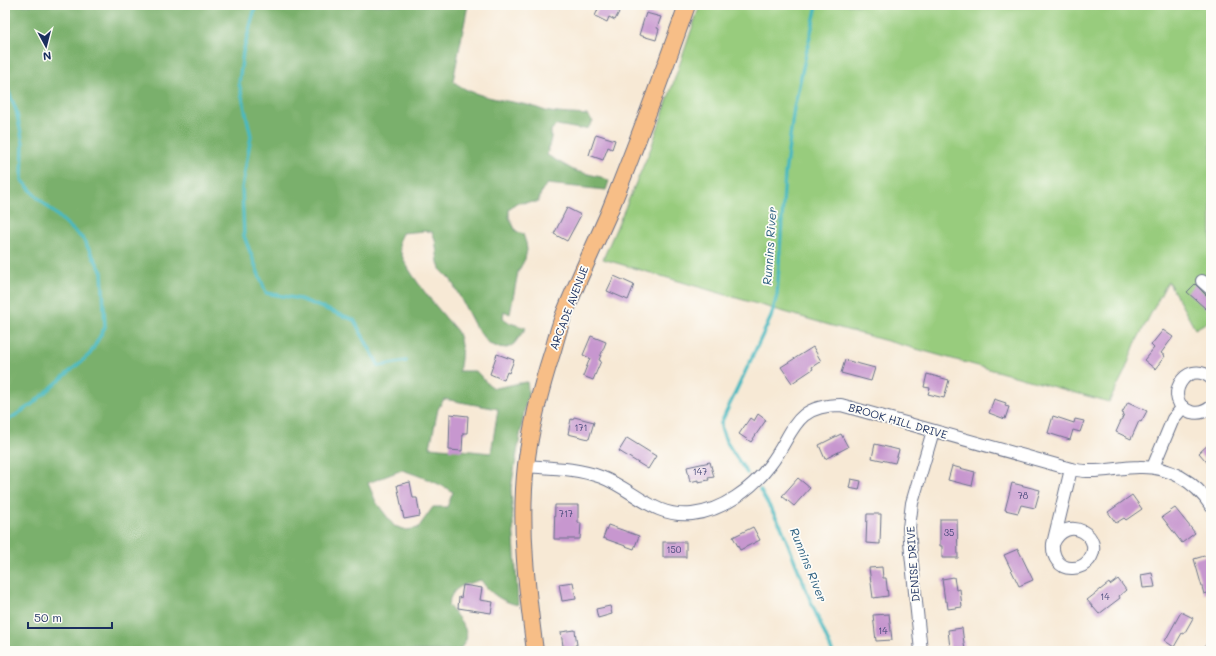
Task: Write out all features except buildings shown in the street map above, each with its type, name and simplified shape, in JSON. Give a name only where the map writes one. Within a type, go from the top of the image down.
[{"type":"main road","name":"ARCADE AVENUE","points":[[535,651],[524,548],[523,514],[526,466],[539,398],[563,318],[644,126],[687,5]]},
{"type":"street","points":[[1211,378],[1204,373],[1191,373],[1184,377],[1177,388],[1179,401],[1188,411],[1195,413],[1202,412],[1211,407]]},
{"type":"street","name":"BROOK HILL DRIVE","points":[[526,466],[586,472],[614,483],[648,505],[659,510],[681,514],[691,514],[719,506],[737,496],[756,481],[773,461],[797,422],[809,412],[829,405],[841,405],[1071,469],[1087,471],[1153,467],[1166,470],[1185,479],[1201,493],[1211,506]]},
{"type":"street","points":[[1153,467],[1172,419],[1183,407]]},
{"type":"street","name":"DENISE DRIVE","points":[[921,651],[909,528],[912,503],[933,431]]},
{"type":"street","points":[[1063,502],[1073,525],[1087,534],[1093,545],[1093,551],[1088,562],[1077,568],[1064,567],[1055,557],[1053,550],[1053,544],[1063,502],[1071,469]]},
{"type":"street","points":[[1053,544],[1056,537],[1067,529],[1074,528],[1081,530]]},
{"type":"green space","points":[[5,5],[468,5],[453,81],[461,87],[491,98],[532,106],[550,112],[587,115],[593,121],[588,128],[580,129],[557,125],[551,130],[551,138],[547,155],[575,171],[601,177],[609,181],[606,190],[547,184],[542,190],[538,202],[516,203],[509,209],[509,217],[516,231],[523,234],[527,250],[525,259],[518,272],[510,314],[504,311],[503,318],[510,323],[526,328],[514,344],[507,348],[489,344],[475,326],[451,280],[440,269],[435,239],[432,232],[424,231],[402,233],[399,240],[401,252],[413,276],[457,331],[461,351],[459,371],[476,371],[494,388],[527,382],[527,398],[511,488],[518,605],[497,597],[481,580],[464,585],[456,590],[450,598],[448,605],[461,621],[467,636],[466,640],[458,651],[5,651]],"holes":[[[444,399],[498,409],[491,453],[430,447],[438,409]],[[402,470],[435,482],[453,492],[447,507],[433,507],[418,528],[407,530],[394,526],[376,502],[368,483]]]},
{"type":"green space","points":[[700,5],[1211,5],[1211,320],[1195,329],[1168,281],[1135,344],[1125,371],[1109,402],[829,325],[603,259],[651,148]]},
{"type":"waterway","points":[[5,29],[8,25],[7,5]]},
{"type":"waterway","points":[[256,5],[243,52],[239,83],[251,136],[242,188],[244,236],[266,293],[300,299],[354,320],[379,366],[406,361]]},
{"type":"waterway","name":"Runnins River","points":[[747,473],[727,442],[721,423],[771,317],[777,295],[785,174],[794,108],[817,5]]},
{"type":"waterway","points":[[5,83],[16,110],[23,143],[22,180],[36,196],[83,239],[102,272],[105,327],[90,354],[31,405],[5,422]]},
{"type":"waterway","name":"Runnins River","points":[[760,490],[781,526],[832,651]]}]
